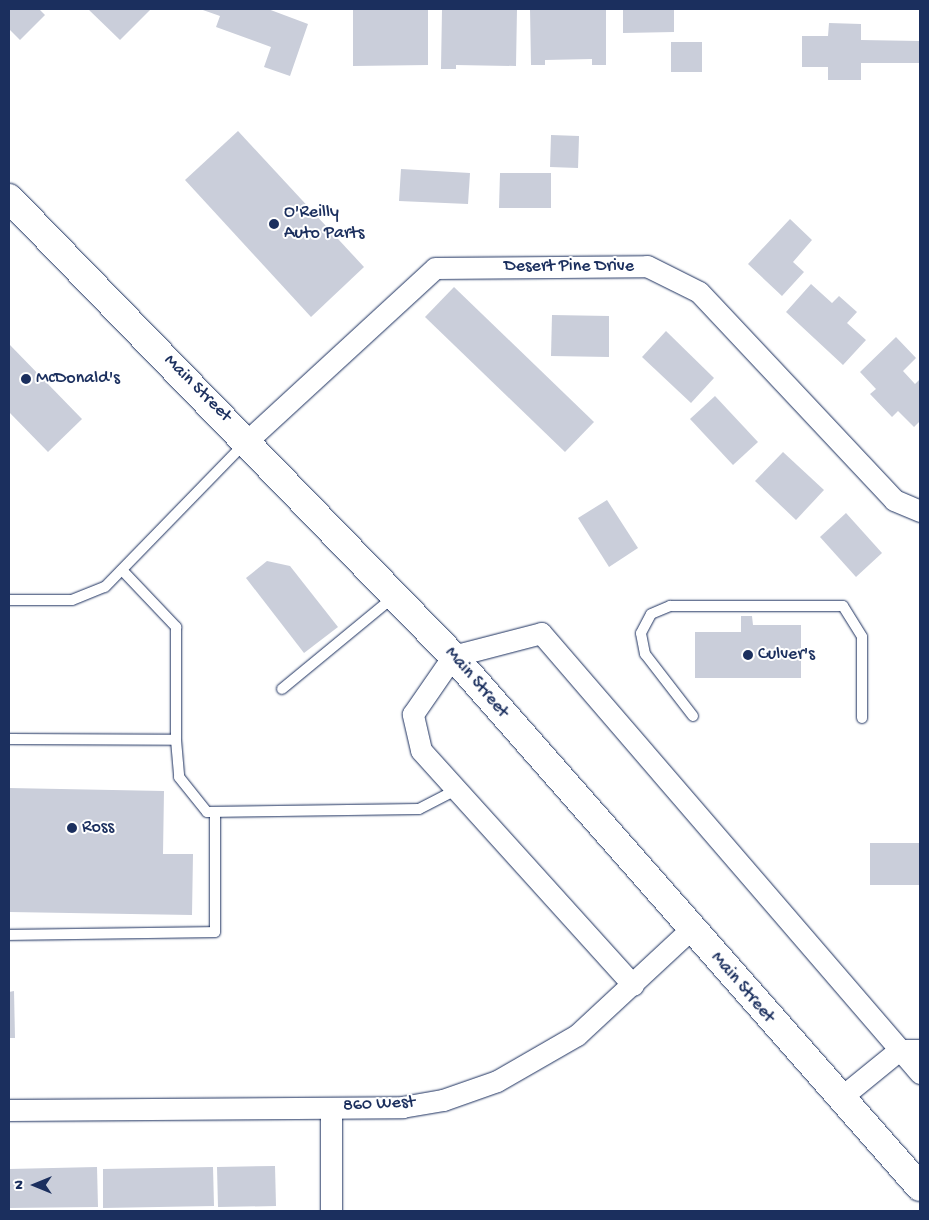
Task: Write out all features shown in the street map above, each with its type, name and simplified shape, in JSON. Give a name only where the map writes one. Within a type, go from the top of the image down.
[{"type":"main road","name":"Main Street","points":[[9,198],[247,441],[453,656],[839,1099],[920,1188]]},
{"type":"street","name":"Desert Pine Drive","points":[[247,441],[435,268],[646,266],[699,292],[894,500],[920,511]]},
{"type":"street","points":[[633,986],[421,750],[413,714],[453,656],[542,632],[920,1073]]},
{"type":"street","name":"860 West","points":[[9,1110],[402,1107],[470,1092],[531,1063],[577,1035],[633,986],[691,929]]},
{"type":"street","points":[[839,1099],[899,1050],[920,1050]]},
{"type":"street","points":[[331,1108],[331,1211]]},
{"type":"lane","points":[[9,600],[72,600],[105,588],[247,441]]},
{"type":"lane","points":[[122,570],[176,627],[176,740],[179,776],[207,812],[419,810],[456,790]]},
{"type":"lane","points":[[282,689],[395,595]]},
{"type":"lane","points":[[693,716],[645,654],[641,633],[651,614],[670,606],[842,606],[862,637],[862,718]]},
{"type":"lane","points":[[9,739],[176,740]]},
{"type":"lane","points":[[9,934],[215,932],[215,812]]},
{"type":"building","points":[[9,9],[39,9],[45,15],[20,40],[9,29]]},
{"type":"building","points":[[88,9],[151,9],[120,40]]},
{"type":"building","points":[[200,9],[268,9],[308,24],[290,76],[264,67],[271,47],[216,27],[220,16]]},
{"type":"building","points":[[353,9],[428,9],[428,65],[353,66]]},
{"type":"building","points":[[442,9],[517,9],[516,66],[456,65],[456,69],[441,69]]},
{"type":"building","points":[[530,9],[606,9],[606,65],[592,65],[592,59],[545,60],[545,65],[531,65]]},
{"type":"building","points":[[623,9],[674,9],[674,32],[623,33]]},
{"type":"building","points":[[829,23],[861,24],[861,40],[920,41],[920,63],[861,63],[861,80],[828,80],[828,67],[802,67],[802,36],[828,36]]},
{"type":"building","points":[[671,42],[702,42],[702,72],[671,72]]},
{"type":"building","name":"O'Reilly Auto Parts","points":[[238,131],[364,267],[311,317],[185,180]]},
{"type":"building","points":[[551,135],[579,136],[578,168],[550,167]]},
{"type":"building","points":[[401,169],[470,173],[468,204],[399,201]]},
{"type":"building","points":[[500,173],[551,173],[551,208],[499,208]]},
{"type":"building","points":[[790,219],[812,240],[793,262],[804,272],[782,296],[748,264]]},
{"type":"building","points":[[811,284],[832,303],[839,296],[857,312],[847,323],[866,340],[843,365],[786,312]]},
{"type":"building","points":[[454,287],[594,422],[565,452],[425,317]]},
{"type":"building","points":[[552,315],[609,316],[609,357],[551,356]]},
{"type":"building","points":[[666,331],[714,378],[691,403],[642,357]]},
{"type":"building","points":[[896,337],[916,358],[903,371],[915,384],[920,379],[920,421],[914,427],[898,411],[892,417],[870,394],[876,389],[860,372]]},
{"type":"building","name":"McDonald's","points":[[9,344],[82,419],[48,452],[9,412]]},
{"type":"building","points":[[715,396],[758,442],[733,465],[690,419]]},
{"type":"building","points":[[783,452],[824,490],[796,520],[755,481]]},
{"type":"building","points":[[607,500],[638,548],[609,567],[578,518]]},
{"type":"building","points":[[846,513],[882,553],[856,577],[820,537]]},
{"type":"building","points":[[267,561],[290,566],[338,627],[304,653],[246,578]]},
{"type":"building","name":"Culver's","points":[[741,616],[752,616],[753,625],[801,625],[801,678],[695,678],[695,632],[741,632]]},
{"type":"building","points":[[9,788],[164,791],[163,854],[193,854],[192,915],[9,912]]},
{"type":"building","points":[[870,843],[920,843],[920,885],[870,885]]},
{"type":"building","points":[[14,991],[15,1038],[9,1038],[9,992]]},
{"type":"building","points":[[275,1166],[276,1206],[218,1207],[217,1167]]},
{"type":"building","points":[[97,1167],[98,1207],[9,1208],[9,1169]]},
{"type":"building","points":[[213,1167],[214,1206],[103,1208],[103,1169]]},
{"type":"place","name":"O'Reilly Auto Parts","points":[[274,224]]},
{"type":"place","name":"McDonald's","points":[[26,379]]},
{"type":"place","name":"Culver's","points":[[748,655]]},
{"type":"place","name":"Ross","points":[[72,828]]}]
